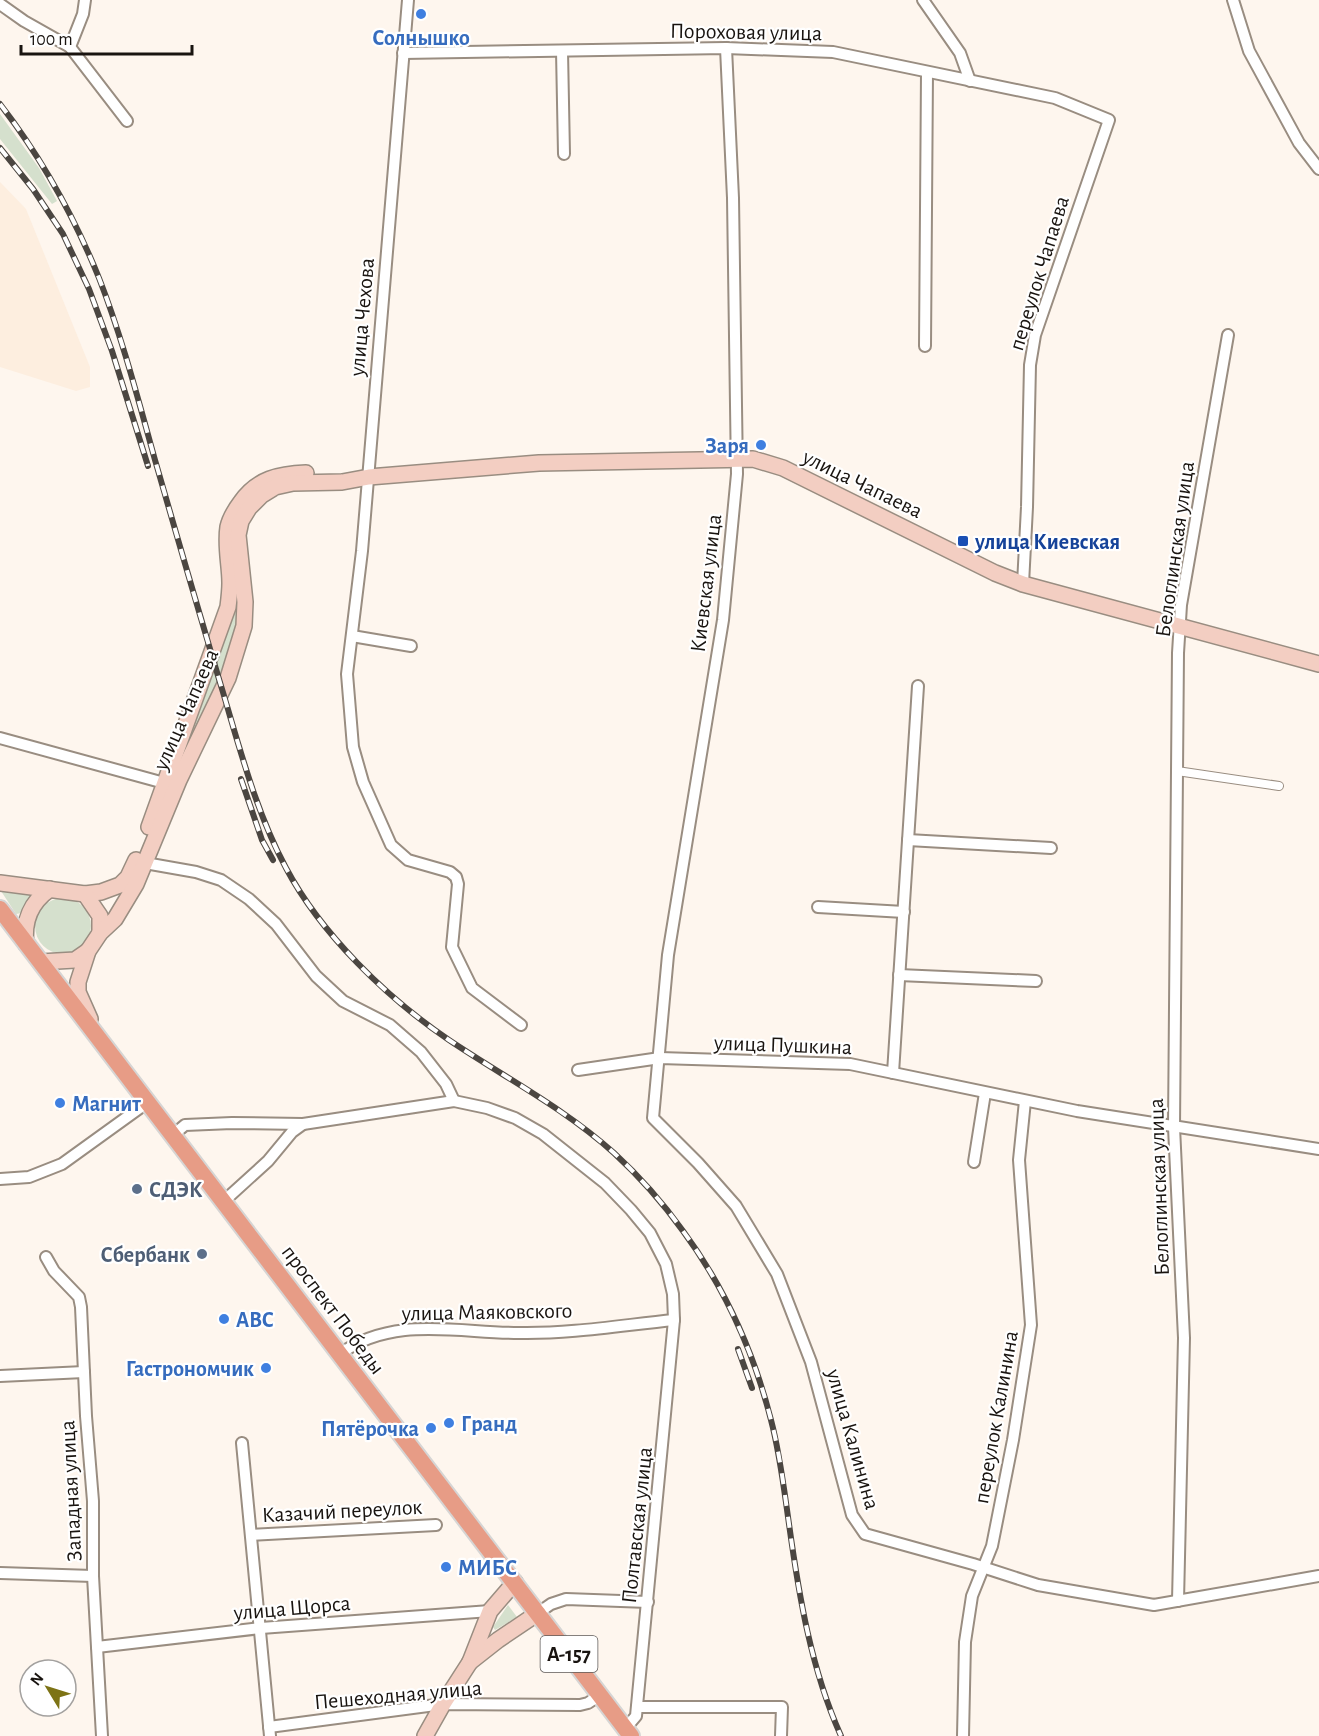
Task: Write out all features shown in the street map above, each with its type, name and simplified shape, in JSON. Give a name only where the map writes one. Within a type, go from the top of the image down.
[{"type":"main road","name":"улица Чапаева","points":[[93,1032],[88,1013],[78,992],[78,982],[88,951],[100,933],[115,919],[145,864],[179,780],[228,678],[244,626],[243,580],[238,535],[241,521],[249,508],[262,495],[275,487],[293,483],[342,482],[369,477],[539,463],[753,459],[783,468],[995,573],[1023,584],[1319,664]]},
{"type":"main road","name":"улица Чапаева","points":[[0,883],[86,894],[109,891],[128,877],[136,861],[228,607],[230,585],[228,525],[235,510],[256,485],[271,477],[285,474],[342,473],[369,477]]},
{"type":"main road","points":[[26,944],[26,922],[33,905],[50,889]]},
{"type":"main road","points":[[86,894],[100,916],[100,933]]},
{"type":"main road","name":"проспект Победы","points":[[0,911],[628,1732]]},
{"type":"main road","points":[[40,962],[75,960],[88,951]]},
{"type":"main road","points":[[425,1736],[442,1704],[470,1662],[490,1611],[515,1582]]},
{"type":"main road","points":[[470,1662],[538,1613]]},
{"type":"street","points":[[70,47],[83,14],[85,0]]},
{"type":"street","name":"улица Чехова","points":[[408,0],[369,477],[347,674],[353,747],[375,813],[391,845],[408,860],[450,872],[456,877],[458,884],[452,947],[472,988],[521,1024]]},
{"type":"street","points":[[923,0],[960,53],[970,81]]},
{"type":"street","points":[[1233,0],[1250,51],[1299,143],[1319,169]]},
{"type":"street","points":[[0,4],[24,21],[70,47],[127,121]]},
{"type":"street","name":"Пороховая улица","points":[[403,53],[726,48],[832,52],[1055,98],[1109,120]]},
{"type":"street","name":"Киевская улица","points":[[653,1118],[668,955],[723,620],[737,459],[733,198],[726,48]]},
{"type":"street","points":[[562,51],[564,154]]},
{"type":"street","points":[[925,346],[927,72]]},
{"type":"street","name":"переулок Чапаева","points":[[1023,584],[1030,365],[1035,335],[1109,120]]},
{"type":"street","name":"Белоглинская улица","points":[[1178,1601],[1184,1338],[1174,1127],[1179,626],[1228,335]]},
{"type":"street","points":[[352,636],[411,646]]},
{"type":"street","points":[[893,1073],[918,687]]},
{"type":"street","points":[[0,738],[157,781]]},
{"type":"street","points":[[1177,771],[1279,786]]},
{"type":"street","points":[[908,840],[1051,848]]},
{"type":"street","points":[[145,864],[196,872],[221,880],[249,899],[276,924],[316,976],[344,1000],[390,1025],[421,1052],[446,1084],[454,1101],[303,1124],[184,1125],[172,1135]]},
{"type":"street","points":[[818,907],[903,912]]},
{"type":"street","points":[[899,975],[1036,981]]},
{"type":"street","name":"улица Пушкина","points":[[578,1070],[660,1058],[850,1064],[1024,1101],[1319,1149]]},
{"type":"street","points":[[974,1162],[985,1093]]},
{"type":"street","name":"Полтавская улица","points":[[454,1101],[487,1108],[515,1119],[543,1134],[605,1183],[631,1210],[650,1233],[666,1264],[673,1294],[674,1320],[636,1716],[628,1732]]},
{"type":"street","name":"переулок Калинина","points":[[963,1736],[965,1642],[972,1596],[992,1546],[1013,1440],[1031,1325],[1019,1160],[1024,1101]]},
{"type":"street","points":[[1,1179],[29,1177],[62,1164],[147,1102]]},
{"type":"street","name":"улица Калинина","points":[[653,1118],[698,1163],[736,1206],[777,1274],[811,1362],[852,1515],[865,1534],[1038,1585],[1154,1605],[1319,1576]]},
{"type":"street","points":[[224,1201],[268,1161],[292,1132],[303,1124]]},
{"type":"street","name":"Западная улица","points":[[46,1257],[54,1271],[79,1296],[81,1306],[93,1501],[93,1576],[102,1736]]},
{"type":"street","name":"улица Маяковского","points":[[340,1354],[377,1335],[400,1329],[519,1334],[563,1332],[674,1320]]},
{"type":"street","points":[[0,1376],[84,1372]]},
{"type":"street","points":[[242,1443],[270,1731]]},
{"type":"street","name":"Казачий переулок","points":[[251,1535],[436,1525]]},
{"type":"street","points":[[0,1573],[93,1576]]},
{"type":"street","points":[[538,1613],[551,1604],[566,1599],[648,1602]]},
{"type":"street","name":"улица Щорса","points":[[97,1647],[261,1628],[490,1611]]},
{"type":"street","name":"Пешеходная улица","points":[[270,1731],[442,1704],[580,1704],[588,1703],[600,1695]]},
{"type":"street","points":[[637,1707],[782,1707],[781,1736]]},
{"type":"shaded area","points":[[0,182],[26,209],[90,367],[90,387],[76,391],[0,367]]},
{"type":"green space","points":[[0,114],[39,168],[57,201],[52,204],[0,139]]},
{"type":"green space","points":[[237,587],[237,623],[223,674],[174,775]]},
{"type":"green space","points":[[2,890],[31,892],[22,913],[16,914]]},
{"type":"green space","points":[[57,898],[69,898],[79,902],[87,910],[91,926],[87,942],[79,950],[69,954],[57,954],[47,950],[39,942],[35,932],[35,920],[39,910],[47,902]]},
{"type":"green space","points":[[508,1605],[517,1617],[495,1630],[493,1627]]},
{"type":"railway","points":[[0,104],[56,188],[99,278],[129,368],[196,603],[250,780],[275,847],[301,893],[357,963],[402,1005],[449,1040],[575,1122],[614,1153],[650,1190],[675,1221],[698,1253],[725,1298],[747,1346],[771,1420],[808,1632],[822,1685],[841,1736]]},
{"type":"railway","points":[[0,148],[33,189],[63,234],[89,289],[112,351],[148,466]]},
{"type":"railway","points":[[241,779],[262,840],[273,860]]},
{"type":"railway","points":[[738,1349],[752,1388]]},
{"type":"place","name":"Солнышко","points":[[421,14]]},
{"type":"place","name":"Заря","points":[[761,445]]},
{"type":"place","name":"улица Киевская","points":[[963,541]]},
{"type":"place","name":"Магнит","points":[[60,1103]]},
{"type":"place","name":"СДЭК","points":[[137,1189]]},
{"type":"place","name":"Сбербанк","points":[[202,1254]]},
{"type":"place","name":"ABC","points":[[224,1319]]},
{"type":"place","name":"Гастрономчик","points":[[266,1368]]},
{"type":"place","name":"Гранд","points":[[449,1423]]},
{"type":"place","name":"Пятёрочка","points":[[431,1428]]},
{"type":"place","name":"МИБС","points":[[446,1567]]}]
